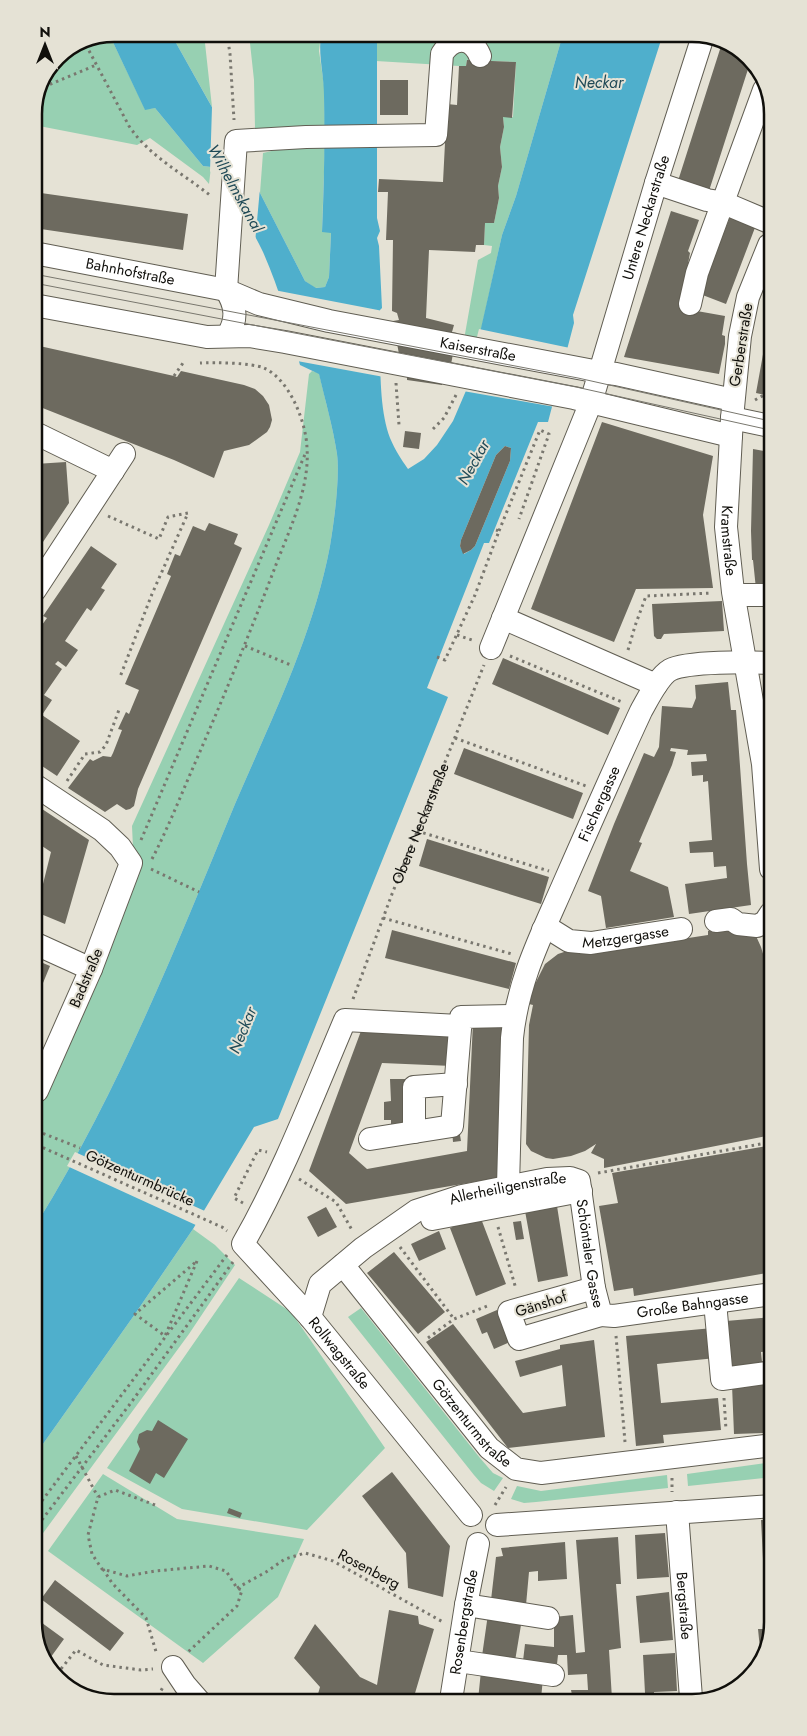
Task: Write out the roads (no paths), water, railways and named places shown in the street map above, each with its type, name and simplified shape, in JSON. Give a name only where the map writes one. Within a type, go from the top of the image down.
[{"type":"street","points":[[43,307],[217,336],[232,330],[235,311],[233,300],[226,290],[236,141],[306,137],[436,135],[442,54],[447,46],[453,43]]},
{"type":"street","points":[[468,43],[477,48],[480,56]]},
{"type":"street","name":"Untere Neckarstraße","points":[[582,400],[590,370],[656,184],[701,44]]},
{"type":"street","points":[[690,304],[697,273],[762,96]]},
{"type":"street","points":[[656,184],[707,200],[724,203],[764,220]]},
{"type":"street","name":"Bahnhofstraße","points":[[43,255],[226,290]]},
{"type":"street","name":"Gerberstraße","points":[[732,418],[743,318],[754,279],[764,256]]},
{"type":"street","name":"Kaiserstraße","points":[[226,290],[272,308],[328,321],[616,374],[732,418]]},
{"type":"street","name":"Kaiserstraße","points":[[217,336],[249,336],[582,400],[732,418],[764,425]]},
{"type":"street","points":[[490,648],[503,618],[582,400]]},
{"type":"street","name":"Kramstraße","points":[[732,418],[726,527],[733,594],[762,764],[764,787]]},
{"type":"street","points":[[43,436],[118,463],[43,578]]},
{"type":"street","points":[[733,594],[764,595]]},
{"type":"street","points":[[503,618],[656,685]]},
{"type":"street","name":"Fischergasse","points":[[508,1186],[512,1038],[514,1016],[523,980],[543,930],[641,711],[656,685],[669,671],[685,665],[764,662]]},
{"type":"street","name":"Badstraße","points":[[42,1079],[140,865],[102,830],[43,790]]},
{"type":"street","points":[[724,924],[757,926],[764,922]]},
{"type":"street","name":"Metzgergasse","points":[[543,930],[553,932],[569,941],[591,943],[681,929]]},
{"type":"street","points":[[42,947],[91,969]]},
{"type":"street","points":[[370,1139],[452,1126],[460,1017],[514,1016]]},
{"type":"street","name":"Rollwagstraße","points":[[460,1026],[345,1020],[261,1213],[243,1244],[310,1317],[431,1465],[485,1518]]},
{"type":"street","points":[[414,1132],[414,1087],[456,1084]]},
{"type":"street","name":"Allerheiligenstraße","points":[[310,1317],[320,1284],[363,1248],[416,1210],[462,1196],[547,1179],[570,1178],[579,1181],[580,1191],[427,1220],[389,1230]]},
{"type":"street","points":[[492,1207],[491,1196],[550,1186]]},
{"type":"street","name":"Schöntaler Gasse","points":[[580,1191],[594,1288],[607,1316]]},
{"type":"street","name":"Götzenturmstraße","points":[[343,1265],[489,1448],[516,1469],[541,1473],[764,1446]]},
{"type":"street","name":"Gänshof","points":[[594,1288],[515,1310],[519,1340],[607,1316]]},
{"type":"street","name":"Große Bahngasse","points":[[607,1316],[764,1295]]},
{"type":"street","points":[[715,1302],[722,1379],[764,1373]]},
{"type":"street","points":[[485,1518],[674,1512],[764,1507]]},
{"type":"street","name":"Bergstraße","points":[[674,1512],[691,1694]]},
{"type":"street","name":"Rosenbergstraße","points":[[452,1694],[461,1633],[478,1544],[472,1542],[465,1532],[466,1519],[485,1518]]},
{"type":"street","points":[[466,1605],[548,1618]]},
{"type":"street","points":[[458,1661],[553,1675]]},
{"type":"street","points":[[163,1668],[185,1685],[192,1693]]},
{"type":"water","points":[[113,42],[176,42],[260,193],[305,281],[316,288],[325,287],[329,277],[331,233],[322,232],[324,88],[320,42],[377,42],[377,218],[380,231],[377,238],[382,308],[380,310],[381,392],[390,438],[408,469],[424,459],[437,445],[453,421],[468,386],[502,235],[516,196],[560,43],[660,43],[573,315],[574,323],[548,422],[538,422],[489,543],[484,543],[427,688],[448,697],[278,1119],[254,1127],[193,1229],[42,1445],[42,1214],[94,1122],[145,1018],[290,677],[323,579],[335,513],[337,454],[319,374],[300,365],[279,294],[263,252],[245,219],[211,167],[203,166],[155,108],[145,110]],"holes":[[[505,446],[511,448],[510,461],[475,546],[464,554],[460,546],[461,540],[496,455]]]},
{"type":"tram line","points":[[43,276],[578,378],[764,420]]},
{"type":"tram line","points":[[43,285],[576,387],[764,429]]},
{"type":"water label","name":"Neckar","points":[[599,82]]},
{"type":"water label","name":"Wilhelmskanal","points":[[236,188]]},
{"type":"water label","name":"Neckar","points":[[473,462]]},
{"type":"water label","name":"Neckar","points":[[242,1030]]}]
